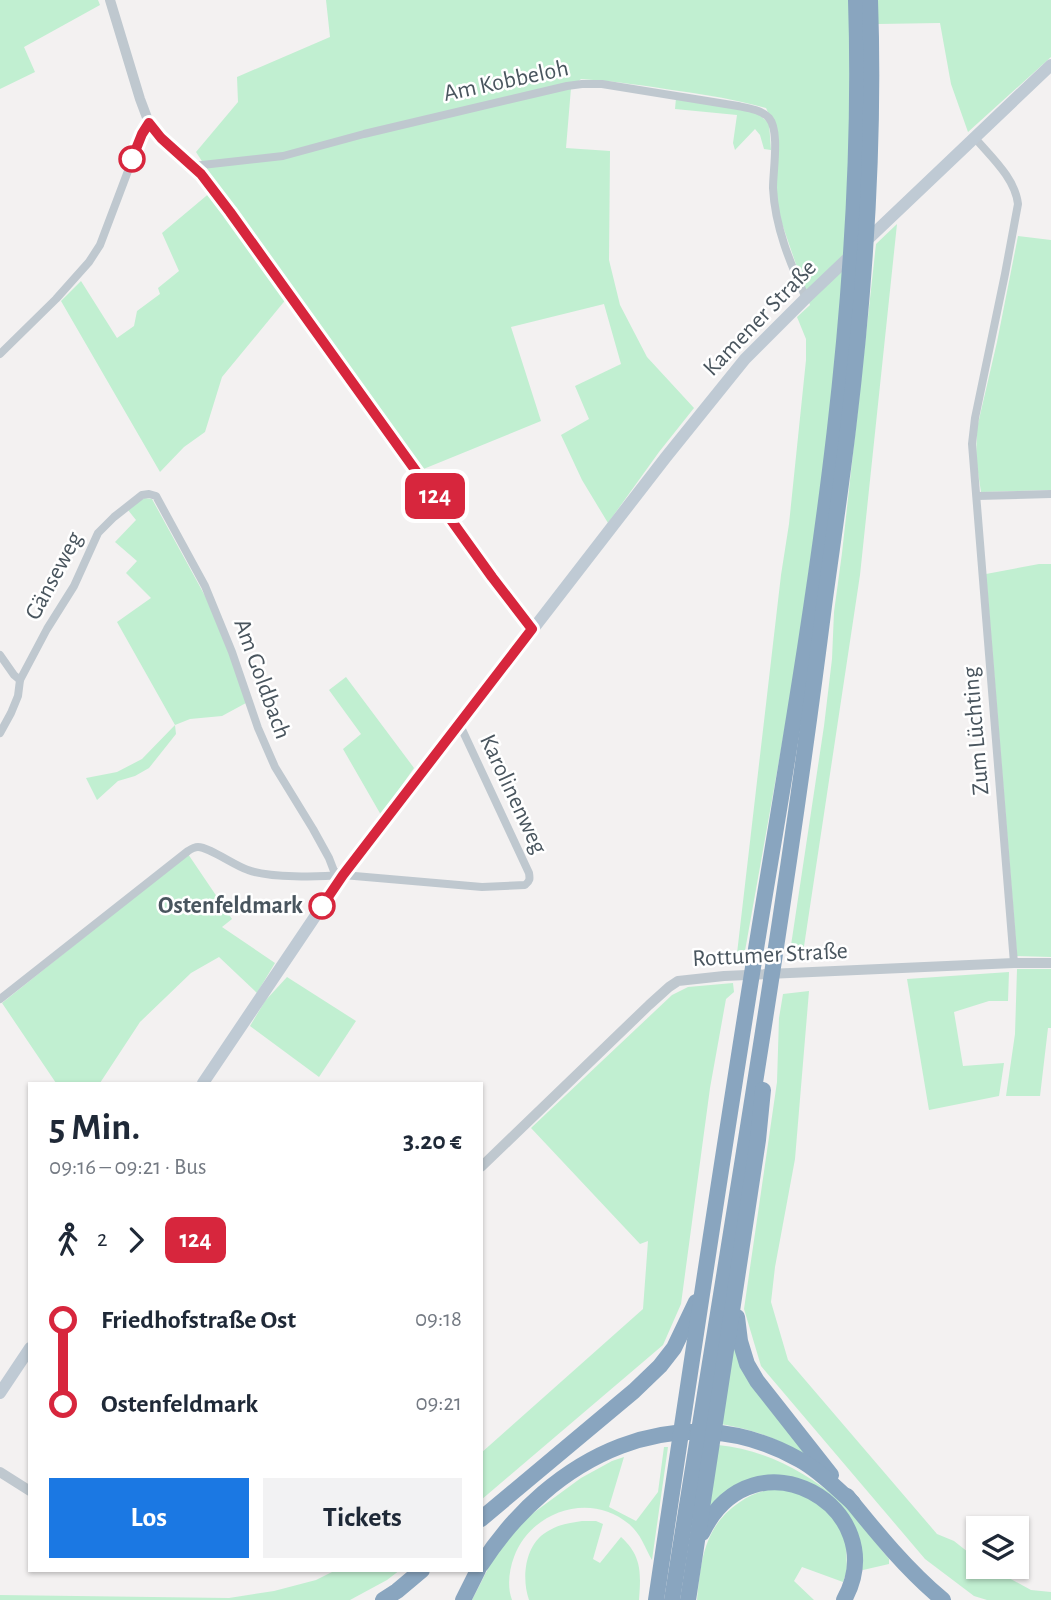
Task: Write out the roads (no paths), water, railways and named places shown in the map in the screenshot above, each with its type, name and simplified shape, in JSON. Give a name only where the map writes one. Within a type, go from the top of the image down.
[{"type":"highway","points":[[694,1562],[705,1281],[801,671],[844,342],[852,239],[856,0]]},
{"type":"highway","points":[[672,1600],[813,696],[849,416],[865,248],[870,111],[870,0]]},
{"type":"highway","points":[[656,1600],[737,1280],[758,1140],[766,1046],[766,1008]]},
{"type":"highway","points":[[737,1280],[740,1341],[747,1364],[757,1381],[902,1562],[943,1600]]},
{"type":"highway","points":[[483,1517],[634,1391],[660,1366],[674,1348],[705,1281]]},
{"type":"highway","points":[[483,1562],[519,1516],[561,1479],[606,1451],[638,1439],[666,1434],[687,1432],[725,1435],[779,1450],[823,1476],[853,1503]]},
{"type":"highway","points":[[688,1600],[694,1562],[709,1518],[718,1506],[732,1495],[765,1483],[803,1487],[831,1504],[847,1528],[853,1544],[853,1576],[844,1600]]},
{"type":"highway","points":[[383,1600],[420,1572]]},
{"type":"highway","points":[[463,1600],[477,1572]]},
{"type":"main road","name":"Kamener Straße","points":[[204,1082],[343,875],[745,359],[1051,65]]},
{"type":"main road","points":[[0,1393],[28,1351]]},
{"type":"street","points":[[110,0],[149,123],[161,138],[201,174],[230,212],[532,629]]},
{"type":"street","name":"Am Kobbeloh","points":[[193,166],[283,156],[453,112],[582,84],[602,84],[738,106],[760,112],[771,122],[775,140],[773,185],[776,213],[790,261],[806,298]]},
{"type":"street","points":[[0,354],[56,299],[89,262],[100,245],[142,134],[149,123]]},
{"type":"street","name":"Zum Lüchting","points":[[975,138],[1013,185],[1018,204],[972,444],[1014,963]]},
{"type":"street","name":"Gänseweg","points":[[0,733],[18,695],[20,680],[74,586],[98,533],[123,509],[142,495],[149,494]]},
{"type":"street","name":"Am Goldbach","points":[[149,494],[156,496],[205,586],[232,652],[254,719],[275,767],[313,829],[334,871],[343,875]]},
{"type":"street","points":[[977,496],[1051,494]]},
{"type":"street","points":[[0,655],[20,680]]},
{"type":"street","name":"Karolinenweg","points":[[343,875],[482,887],[525,885],[529,882],[529,873],[459,723]]},
{"type":"street","points":[[0,999],[196,847],[249,871],[264,874],[343,875]]},
{"type":"street","name":"Rottumer Straße","points":[[483,1165],[678,981],[724,976],[1051,963]]},
{"type":"street","points":[[0,1472],[28,1490]]},
{"type":"place","name":"Ostenfeldmark","points":[[322,906]]}]
